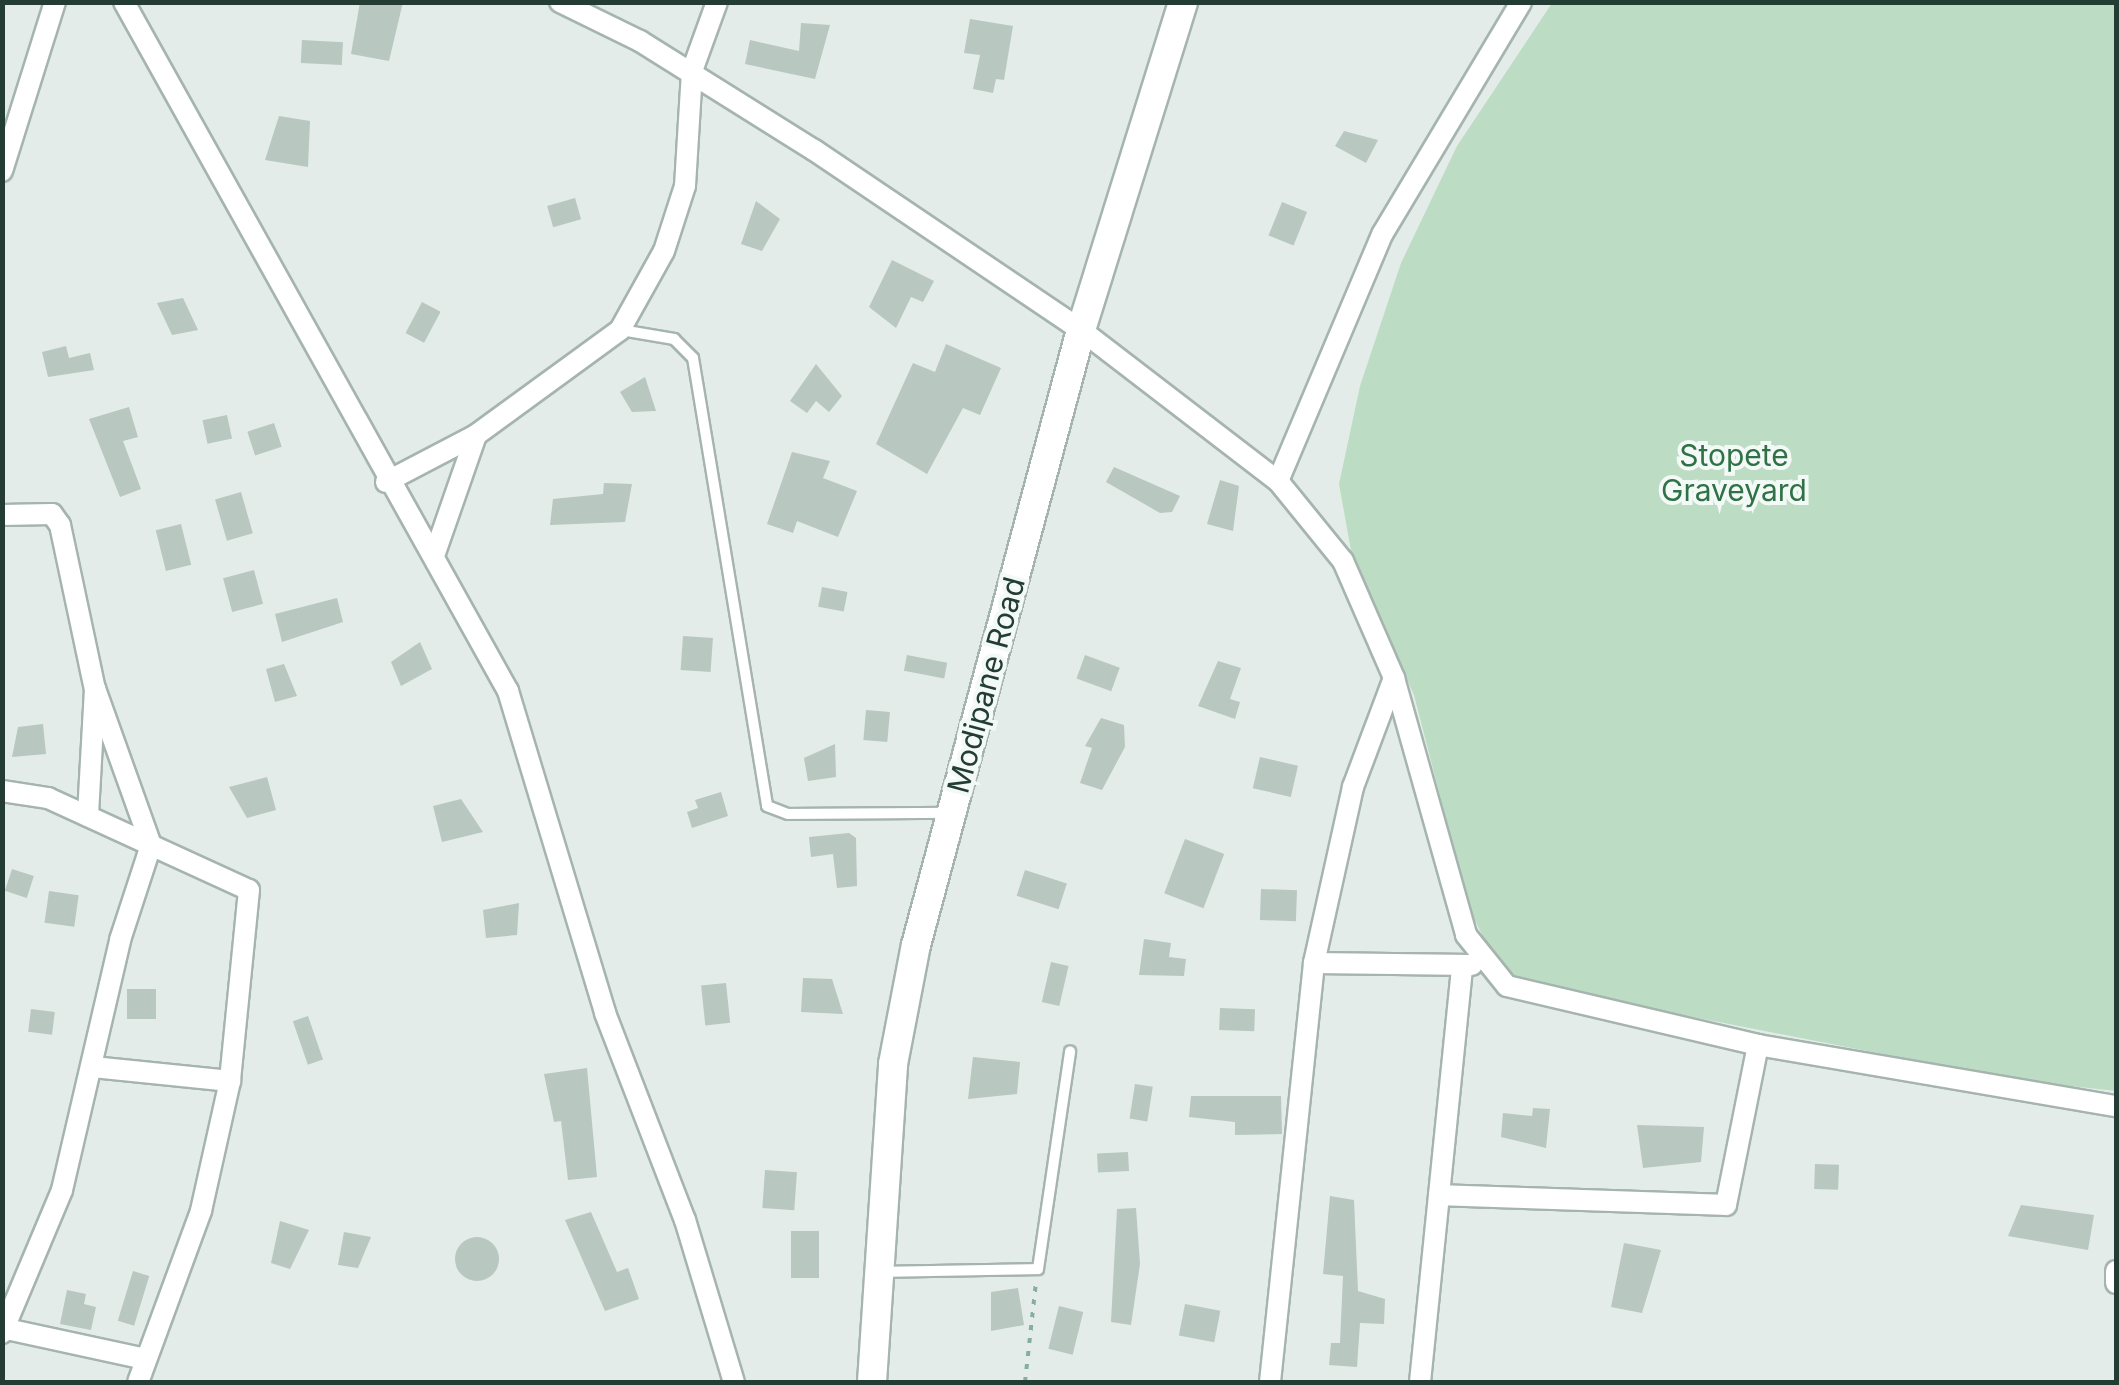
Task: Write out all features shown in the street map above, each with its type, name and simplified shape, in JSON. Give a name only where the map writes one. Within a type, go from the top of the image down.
[{"type":"main road","name":"Modipane Road","points":[[872,1382],[875,1272],[893,1064],[952,813],[1080,330],[1183,2]]},
{"type":"street","points":[[2,171],[55,2]]},
{"type":"street","points":[[124,2],[386,482],[435,553],[508,690],[605,1013],[691,1235],[734,1382]]},
{"type":"street","points":[[560,2],[584,6],[692,71],[1080,330],[1278,481],[1343,561],[1394,678],[1472,965],[1439,1194],[1420,1382]]},
{"type":"street","points":[[386,482],[476,435],[620,330],[664,251],[686,186],[692,71],[717,2]]},
{"type":"street","points":[[1278,481],[1383,233],[1522,2]]},
{"type":"street","points":[[435,553],[476,435]]},
{"type":"street","points":[[2,515],[39,512],[60,526],[95,690],[151,845],[62,1190],[3,1330],[145,1360]]},
{"type":"street","points":[[1270,1382],[1314,963],[1353,788],[1394,678]]},
{"type":"street","points":[[88,816],[95,690]]},
{"type":"street","points":[[2,791],[88,816],[249,890],[230,1081],[201,1211],[138,1382]]},
{"type":"street","points":[[1314,963],[1472,965],[1538,999],[1758,1045],[2116,1106]]},
{"type":"street","points":[[1439,1194],[1726,1205],[1758,1045]]},
{"type":"street","points":[[93,1067],[230,1081]]},
{"type":"street","points":[[2116,1271],[2116,1283]]},
{"type":"lane","points":[[620,330],[674,339],[693,358],[767,806],[788,814],[952,813]]},
{"type":"lane","points":[[875,1272],[1038,1269],[1070,1052]]},
{"type":"path","points":[[1024,1382],[1038,1269]]},
{"type":"green space","name":"Stopete Graveyard","points":[[1552,3],[2116,3],[2116,1091],[2015,1080],[1520,983],[1497,965],[1469,908],[1414,695],[1352,556],[1339,484],[1360,386],[1401,263],[1457,146]]},
{"type":"building","points":[[360,2],[403,2],[389,61],[351,54]]},
{"type":"building","points":[[970,19],[1013,26],[1004,80],[996,79],[993,93],[973,89],[980,55],[964,53]]},
{"type":"building","points":[[801,23],[830,25],[815,79],[745,64],[750,40],[799,51]]},
{"type":"building","points":[[302,40],[343,42],[342,65],[301,63]]},
{"type":"building","points":[[279,116],[310,121],[308,167],[265,160]]},
{"type":"building","points":[[1344,131],[1378,140],[1366,163],[1335,146]]},
{"type":"building","points":[[575,198],[581,219],[553,227],[547,206]]},
{"type":"building","points":[[756,201],[780,219],[762,251],[741,244]]},
{"type":"building","points":[[1282,202],[1307,212],[1294,245],[1269,235]]},
{"type":"building","points":[[892,260],[934,281],[923,302],[911,297],[896,328],[869,307]]},
{"type":"building","points":[[183,298],[198,330],[172,335],[157,303]]},
{"type":"building","points":[[422,302],[441,312],[424,343],[406,333]]},
{"type":"building","points":[[946,344],[1001,368],[980,415],[963,408],[927,474],[876,444],[913,363],[935,372]]},
{"type":"building","points":[[66,346],[69,358],[90,353],[94,370],[48,377],[42,352]]},
{"type":"building","points":[[816,364],[842,396],[829,412],[816,401],[807,413],[790,401]]},
{"type":"building","points":[[645,377],[656,411],[632,412],[620,392]]},
{"type":"building","points":[[129,407],[138,437],[123,441],[141,489],[120,497],[89,419]]},
{"type":"building","points":[[227,415],[232,438],[208,444],[203,420]]},
{"type":"building","points":[[274,423],[282,447],[255,455],[247,432]]},
{"type":"building","points":[[792,452],[830,461],[823,478],[857,491],[838,537],[797,521],[793,533],[767,524]]},
{"type":"building","points":[[1114,467],[1180,496],[1172,512],[1160,513],[1106,482]]},
{"type":"building","points":[[1220,480],[1239,486],[1233,531],[1207,524]]},
{"type":"building","points":[[604,483],[632,484],[625,522],[550,525],[553,499],[603,494]]},
{"type":"building","points":[[241,492],[253,533],[227,541],[215,499]]},
{"type":"building","points":[[181,524],[191,565],[166,571],[156,530]]},
{"type":"building","points":[[254,570],[263,604],[232,612],[223,578]]},
{"type":"building","points":[[822,587],[848,592],[844,612],[818,607]]},
{"type":"building","points":[[337,598],[343,622],[282,642],[275,614]]},
{"type":"building","points":[[683,636],[713,638],[711,672],[681,670]]},
{"type":"building","points":[[420,642],[432,669],[401,686],[391,662]]},
{"type":"building","points":[[907,655],[947,663],[944,679],[904,671]]},
{"type":"building","points":[[1085,655],[1120,668],[1111,691],[1076,678]]},
{"type":"building","points":[[1218,661],[1241,668],[1230,699],[1240,702],[1235,719],[1198,706]]},
{"type":"building","points":[[284,664],[297,696],[275,702],[266,669]]},
{"type":"building","points":[[866,710],[890,712],[887,742],[863,740]]},
{"type":"building","points":[[1101,718],[1124,725],[1125,747],[1102,790],[1080,783],[1092,748],[1085,746]]},
{"type":"building","points":[[43,724],[46,754],[12,757],[18,727]]},
{"type":"building","points":[[835,744],[836,777],[808,781],[804,758]]},
{"type":"building","points":[[1260,757],[1298,766],[1291,797],[1253,788]]},
{"type":"building","points":[[267,777],[276,810],[247,818],[229,787]]},
{"type":"building","points":[[721,792],[728,816],[692,828],[687,812],[698,808],[695,800]]},
{"type":"building","points":[[461,799],[483,832],[442,842],[433,806]]},
{"type":"building","points":[[849,833],[856,838],[857,886],[837,888],[833,854],[811,857],[809,837]]},
{"type":"building","points":[[1185,839],[1224,854],[1203,908],[1164,893]]},
{"type":"building","points":[[12,869],[34,876],[27,898],[5,891]]},
{"type":"building","points":[[1025,870],[1067,884],[1059,909],[1017,896]]},
{"type":"building","points":[[1261,889],[1297,890],[1296,921],[1260,920]]},
{"type":"building","points":[[49,891],[79,895],[74,927],[45,923]]},
{"type":"building","points":[[519,903],[517,935],[486,938],[483,910]]},
{"type":"building","points":[[1144,939],[1171,943],[1169,957],[1186,959],[1184,976],[1139,975]]},
{"type":"building","points":[[1051,962],[1069,966],[1059,1006],[1042,1002]]},
{"type":"building","points":[[803,978],[832,979],[843,1014],[801,1012]]},
{"type":"building","points":[[726,983],[730,1023],[705,1025],[701,986]]},
{"type":"building","points":[[127,989],[156,989],[156,1019],[127,1019]]},
{"type":"building","points":[[1220,1008],[1255,1009],[1254,1031],[1219,1030]]},
{"type":"building","points":[[31,1009],[55,1012],[52,1035],[28,1032]]},
{"type":"building","points":[[308,1016],[323,1059],[308,1065],[293,1021]]},
{"type":"building","points":[[973,1057],[1020,1062],[1017,1094],[968,1099]]},
{"type":"building","points":[[587,1068],[597,1177],[568,1180],[561,1121],[554,1122],[544,1074]]},
{"type":"building","points":[[1135,1084],[1153,1087],[1147,1121],[1130,1119]]},
{"type":"building","points":[[1191,1096],[1281,1096],[1282,1134],[1235,1135],[1235,1122],[1189,1117]]},
{"type":"building","points":[[1533,1108],[1550,1109],[1546,1148],[1501,1137],[1503,1113],[1532,1116]]},
{"type":"building","points":[[1637,1125],[1704,1127],[1701,1162],[1643,1168]]},
{"type":"building","points":[[1128,1152],[1129,1171],[1098,1173],[1097,1154]]},
{"type":"building","points":[[1815,1164],[1839,1165],[1838,1190],[1814,1189]]},
{"type":"building","points":[[765,1170],[797,1172],[794,1210],[762,1208]]},
{"type":"building","points":[[1330,1196],[1354,1200],[1358,1291],[1385,1299],[1384,1324],[1360,1323],[1357,1367],[1329,1365],[1331,1343],[1340,1343],[1343,1276],[1323,1274]]},
{"type":"building","points":[[2021,1205],[2094,1215],[2088,1250],[2008,1236]]},
{"type":"building","points":[[1136,1208],[1140,1264],[1131,1325],[1111,1322],[1117,1209]]},
{"type":"building","points":[[591,1212],[617,1272],[628,1268],[639,1299],[605,1311],[565,1220]]},
{"type":"building","points":[[280,1221],[309,1230],[290,1269],[271,1263]]},
{"type":"building","points":[[791,1231],[819,1231],[819,1278],[791,1278]]},
{"type":"building","points":[[344,1232],[371,1237],[358,1268],[338,1265]]},
{"type":"building","points":[[477,1237],[492,1244],[499,1259],[492,1274],[477,1281],[462,1274],[455,1259],[462,1244]]},
{"type":"building","points":[[1624,1243],[1661,1250],[1642,1313],[1611,1307]]},
{"type":"building","points":[[133,1271],[149,1276],[134,1326],[118,1321]]},
{"type":"building","points":[[1018,1288],[1024,1325],[991,1331],[991,1292]]},
{"type":"building","points":[[67,1290],[86,1294],[84,1304],[96,1307],[91,1330],[60,1324]]},
{"type":"building","points":[[1185,1304],[1220,1311],[1214,1342],[1179,1335]]},
{"type":"building","points":[[1059,1306],[1083,1312],[1073,1355],[1048,1349]]}]
